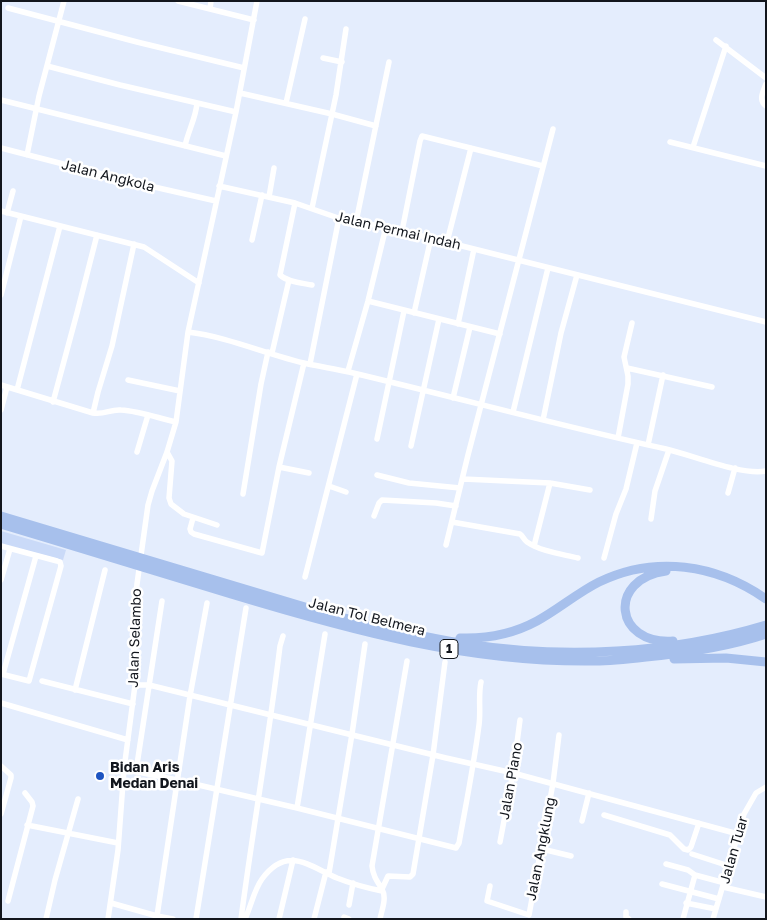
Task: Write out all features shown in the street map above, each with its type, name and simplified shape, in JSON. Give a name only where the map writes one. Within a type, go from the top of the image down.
[{"type":"highway","name":"Jalan Tol Belmera","points":[[1,516],[325,613],[422,636],[476,645],[561,651],[630,650],[672,646],[718,638],[766,625]]},
{"type":"highway","name":"Jalan Tol Belmera","points":[[1,524],[318,620],[376,635],[465,652],[560,661],[596,662],[669,655],[712,648],[766,634]]},
{"type":"highway","points":[[422,636],[477,638],[506,634],[537,621],[598,583],[634,570],[656,566],[687,566],[712,572],[732,579],[766,599]]},
{"type":"highway","points":[[718,638],[664,641],[643,636],[634,630],[629,623],[625,608],[629,591],[640,579],[647,575],[666,570],[679,570],[695,572],[729,582],[766,604]]},
{"type":"highway","points":[[613,660],[726,658],[766,662]]},
{"type":"street","points":[[27,155],[36,109],[64,1]]},
{"type":"street","points":[[180,1],[254,20]]},
{"type":"street","points":[[210,9],[212,1]]},
{"type":"street","name":"Jalan Selambo","points":[[108,919],[135,686],[133,630],[137,584],[150,496],[176,422],[188,332],[240,93],[257,1]]},
{"type":"street","points":[[8,8],[244,68]]},
{"type":"street","points":[[286,103],[305,19]]},
{"type":"street","points":[[312,208],[342,62],[346,29]]},
{"type":"street","points":[[716,40],[766,78]]},
{"type":"street","points":[[693,147],[726,46]]},
{"type":"street","points":[[323,58],[342,62]]},
{"type":"street","points":[[356,222],[389,62]]},
{"type":"street","points":[[47,66],[236,112]]},
{"type":"street","points":[[766,84],[761,99],[766,106]]},
{"type":"street","points":[[240,93],[376,126]]},
{"type":"street","points":[[1,100],[226,156]]},
{"type":"street","points":[[185,146],[189,129],[195,117],[197,103]]},
{"type":"street","points":[[446,545],[553,129]]},
{"type":"street","points":[[402,231],[421,138],[424,136],[543,166]]},
{"type":"street","points":[[670,142],[766,166]]},
{"type":"street","name":"Jalan Angkola","points":[[1,148],[216,201]]},
{"type":"street","points":[[448,242],[471,148]]},
{"type":"street","points":[[252,240],[274,168]]},
{"type":"street","name":"Jalan Permai Indah","points":[[219,186],[295,203],[339,218],[448,242],[766,322]]},
{"type":"street","points":[[1,218],[13,191]]},
{"type":"street","points":[[295,203],[280,272],[282,278],[312,285]]},
{"type":"street","points":[[4,212],[148,249],[199,283]]},
{"type":"street","points":[[1,295],[21,216]]},
{"type":"street","points":[[193,518],[190,528],[194,534],[262,553],[279,467],[307,364],[339,218]]},
{"type":"street","points":[[17,390],[60,226]]},
{"type":"street","points":[[348,371],[386,227]]},
{"type":"street","points":[[53,402],[78,314],[97,235]]},
{"type":"street","points":[[414,313],[431,238]]},
{"type":"street","points":[[93,413],[120,313],[134,244]]},
{"type":"street","points":[[458,324],[474,249]]},
{"type":"street","points":[[513,412],[548,268]]},
{"type":"street","points":[[543,420],[561,333],[577,275]]},
{"type":"street","points":[[243,494],[261,384],[289,280]]},
{"type":"street","points":[[368,301],[500,334]]},
{"type":"street","points":[[377,439],[404,310]]},
{"type":"street","points":[[411,446],[440,319]]},
{"type":"street","points":[[618,438],[628,384],[624,357],[632,323]]},
{"type":"street","points":[[453,398],[470,327]]},
{"type":"street","points":[[188,332],[221,339],[307,364],[348,371],[735,468],[758,472],[766,471]]},
{"type":"street","points":[[626,368],[712,387]]},
{"type":"street","points":[[305,577],[357,374]]},
{"type":"street","points":[[648,445],[663,375]]},
{"type":"street","points":[[128,380],[180,391]]},
{"type":"street","points":[[1,410],[4,386],[93,413],[103,414],[118,410],[176,422]]},
{"type":"street","points":[[137,452],[148,415]]},
{"type":"street","points":[[604,558],[616,514],[626,489],[637,443]]},
{"type":"street","points":[[651,519],[655,492],[669,450]]},
{"type":"street","points":[[167,452],[172,461],[169,498],[171,504],[177,510],[193,518],[217,525]]},
{"type":"street","points":[[279,467],[309,473]]},
{"type":"street","points":[[728,493],[735,468]]},
{"type":"street","points":[[377,475],[409,483],[460,488]]},
{"type":"street","points":[[463,479],[550,483],[590,490]]},
{"type":"street","points":[[534,546],[550,483]]},
{"type":"street","points":[[329,486],[346,492]]},
{"type":"street","points":[[374,516],[382,500],[456,506]]},
{"type":"street","points":[[452,522],[520,534],[526,542],[534,546],[578,558]]},
{"type":"street","points":[[1,546],[60,562],[61,566],[29,681],[2,674],[36,556]]},
{"type":"street","points":[[1,580],[10,549]]},
{"type":"street","points":[[75,690],[105,570]]},
{"type":"street","points":[[136,771],[162,601]]},
{"type":"street","points":[[157,916],[206,603]]},
{"type":"street","points":[[196,919],[246,608]]},
{"type":"street","points":[[297,808],[325,634]]},
{"type":"street","points":[[241,919],[257,799],[272,715],[280,646],[283,636]]},
{"type":"street","points":[[314,919],[327,872],[338,818],[365,644]]},
{"type":"street","points":[[380,919],[384,900],[382,890],[376,882],[372,866],[406,661]]},
{"type":"street","points":[[382,890],[388,876],[412,876],[433,755],[445,662]]},
{"type":"street","points":[[42,681],[132,704]]},
{"type":"street","points":[[124,769],[297,808],[456,848],[459,846],[473,764],[480,715],[479,689],[481,682]]},
{"type":"street","points":[[135,686],[149,685],[311,726],[513,773],[738,834]]},
{"type":"street","points":[[1,703],[128,740]]},
{"type":"street","name":"Jalan Piano","points":[[500,842],[513,773],[520,720]]},
{"type":"street","name":"Jalan Angklung","points":[[490,886],[488,902],[529,915],[553,783],[559,735]]},
{"type":"street","points":[[1,766],[12,778],[3,796],[1,814]]},
{"type":"street","name":"Jalan Tuar","points":[[713,919],[748,805],[756,794],[766,787]]},
{"type":"street","points":[[8,901],[33,804],[25,793]]},
{"type":"street","points":[[582,821],[589,793]]},
{"type":"street","points":[[756,794],[766,796]]},
{"type":"street","points":[[46,919],[78,799]]},
{"type":"street","points":[[604,815],[670,835],[684,849],[688,850],[691,847],[699,823]]},
{"type":"street","points":[[27,825],[118,844]]},
{"type":"street","points":[[542,849],[571,856]]},
{"type":"street","points":[[692,854],[729,866]]},
{"type":"street","points":[[245,919],[262,878],[280,864],[292,860],[327,872],[338,879],[382,890]]},
{"type":"street","points":[[279,919],[292,860]]},
{"type":"street","points":[[666,864],[688,870],[695,875],[724,885],[766,897]]},
{"type":"street","points":[[683,919],[695,875]]},
{"type":"street","points":[[349,905],[353,883]]},
{"type":"street","points":[[662,884],[720,899]]},
{"type":"street","points":[[111,903],[173,919]]},
{"type":"street","points":[[686,903],[716,909]]},
{"type":"street","points":[[626,912],[626,917],[630,919]]},
{"type":"shaded area","points":[[1,531],[66,550],[63,560],[1,544]]},
{"type":"place","name":"Bidan Aris Medan Denai","points":[[100,776]]}]
